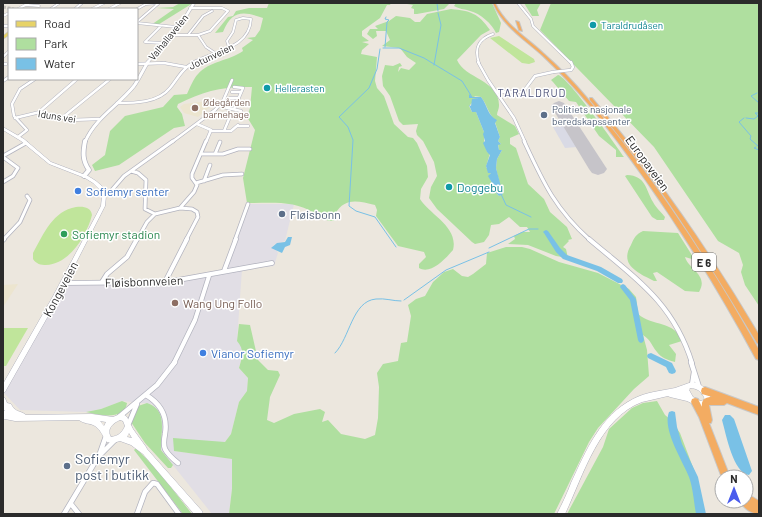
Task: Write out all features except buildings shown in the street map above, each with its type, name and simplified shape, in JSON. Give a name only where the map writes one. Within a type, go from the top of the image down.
[{"type":"highway","name":"Europaveien","points":[[494,3],[505,20],[554,64],[578,90],[619,141],[703,260],[759,357]]},
{"type":"highway","name":"Europaveien","points":[[498,3],[504,14],[574,80],[614,127],[702,247],[759,341]]},
{"type":"highway","name":"E 6","points":[[517,22],[521,30]]},
{"type":"highway","points":[[702,389],[759,412]]},
{"type":"highway","points":[[692,400],[702,415],[723,469]]},
{"type":"highway","points":[[727,469],[708,421],[707,402],[730,403],[759,412]]},
{"type":"main road","points":[[3,128],[18,137],[52,164],[83,175],[96,183],[104,194]]},
{"type":"main road","name":"Kongeveien","points":[[3,390],[63,283],[103,206],[104,194]]},
{"type":"main road","points":[[689,386],[686,393],[692,400]]},
{"type":"main road","points":[[561,514],[597,440],[610,420],[621,410],[650,396],[668,393],[689,386],[702,389],[707,402],[692,400],[668,393]]},
{"type":"main road","points":[[5,405],[4,417],[125,418],[145,452]]},
{"type":"main road","points":[[5,405],[17,415],[28,418]]},
{"type":"main road","points":[[79,418],[97,423],[109,440],[117,439],[133,442],[145,452],[199,514]]},
{"type":"main road","points":[[105,434],[107,426],[116,419]]},
{"type":"main road","points":[[117,439],[129,425]]},
{"type":"street","points":[[20,8],[29,3]]},
{"type":"street","points":[[94,8],[104,3]]},
{"type":"street","points":[[111,8],[120,3]]},
{"type":"street","points":[[138,8],[144,4],[159,3]]},
{"type":"street","points":[[138,21],[159,3]]},
{"type":"street","name":"Valhallaveien","points":[[83,175],[89,171],[83,158],[84,145],[89,133],[99,119],[136,84],[147,64],[162,43],[170,35],[194,3]]},
{"type":"street","points":[[497,92],[511,90],[523,92],[535,76],[571,70],[574,67],[570,61],[533,26],[531,19],[518,3]]},
{"type":"street","points":[[26,5],[39,6]]},
{"type":"street","points":[[170,35],[198,35],[210,31],[228,11],[222,8],[190,8]]},
{"type":"street","points":[[188,35],[203,16],[212,11]]},
{"type":"street","name":"Jotunveien","points":[[117,103],[144,101],[162,96],[171,88],[186,67],[243,41],[248,36],[252,20],[248,18],[240,18],[236,21],[233,32],[226,42],[229,47]]},
{"type":"street","points":[[138,22],[176,27]]},
{"type":"street","points":[[161,26],[145,43],[162,43]]},
{"type":"street","points":[[493,34],[484,37],[477,47],[476,53],[485,74],[510,113],[553,200],[564,215],[584,235],[650,291],[669,312],[686,342],[694,372],[702,389]]},
{"type":"street","points":[[198,35],[206,47],[215,53]]},
{"type":"street","points":[[138,64],[166,63],[186,67]]},
{"type":"street","points":[[18,137],[27,130],[15,118],[12,109],[14,97],[22,87],[33,80]]},
{"type":"street","points":[[39,112],[76,80]]},
{"type":"street","points":[[62,118],[109,80]]},
{"type":"street","points":[[104,194],[111,192],[113,188],[132,171],[220,106],[232,80]]},
{"type":"street","points":[[234,87],[243,88],[234,109]]},
{"type":"street","points":[[232,92],[241,92]]},
{"type":"street","points":[[230,98],[239,98]]},
{"type":"street","points":[[220,106],[241,111]]},
{"type":"street","name":"Iduns vei","points":[[15,118],[39,112],[77,120],[99,119]]},
{"type":"street","points":[[224,131],[229,120]]},
{"type":"street","points":[[197,124],[208,127],[211,131],[232,130],[238,126],[248,126]]},
{"type":"street","points":[[180,208],[194,192],[196,183],[191,176],[211,131]]},
{"type":"street","points":[[215,154],[220,142]]},
{"type":"street","points":[[3,157],[26,143]]},
{"type":"street","points":[[201,154],[229,153],[237,149],[250,149]]},
{"type":"street","points":[[3,157],[18,168],[13,176],[3,182]]},
{"type":"street","points":[[204,181],[210,165]]},
{"type":"street","points":[[132,171],[138,173],[146,180],[143,204],[145,209],[155,214]]},
{"type":"street","points":[[196,183],[223,175],[242,174]]},
{"type":"street","points":[[3,240],[14,229],[23,216],[30,200],[27,196]]},
{"type":"street","points":[[224,271],[248,204]]},
{"type":"street","points":[[102,282],[107,274],[127,257],[147,222],[155,214],[180,208],[192,209],[196,212],[198,217],[165,282]]},
{"type":"street","name":"Fløisbonnveien","points":[[63,283],[165,282],[209,276],[224,271],[272,263]]},
{"type":"street","points":[[116,419],[146,395],[175,363],[188,336],[209,276]]},
{"type":"street","points":[[689,386],[694,372]]},
{"type":"street","points":[[146,395],[154,400],[165,412],[167,419],[164,442],[165,448],[168,454],[178,463]]},
{"type":"street","points":[[129,425],[137,403]]},
{"type":"street","points":[[64,514],[98,457],[105,434]]},
{"type":"street","points":[[98,457],[117,439]]},
{"type":"street","points":[[137,514],[149,485],[153,483],[157,484],[179,514]]},
{"type":"street","points":[[70,504],[79,514]]},
{"type":"shaded area","name":"Ødegården barnehage","points":[[217,101],[198,117],[184,113],[180,107],[184,104]]},
{"type":"shaded area","points":[[564,126],[577,147],[565,148],[553,127]]},
{"type":"shaded area","points":[[249,204],[294,204],[285,241],[273,245],[278,253],[274,266],[242,269],[237,341],[242,346],[243,352],[239,368],[248,378],[247,391],[239,402],[231,434],[225,442],[174,451],[233,459],[229,514],[212,514],[161,450],[152,404],[122,401],[101,409],[86,412],[20,410],[4,393],[65,282],[153,282],[224,271]]},
{"type":"shaded area","points":[[18,284],[3,307],[3,285]]},
{"type":"green space","points":[[180,3],[193,3],[156,26],[151,25],[174,9],[156,8],[173,7]]},
{"type":"green space","points":[[269,3],[391,3],[390,5],[387,5],[380,18],[362,31],[362,36],[369,41],[362,42],[369,44],[362,50],[361,54],[377,57],[375,81],[377,88],[384,96],[394,124],[408,137],[413,138],[417,143],[427,166],[428,177],[421,189],[420,199],[452,234],[454,242],[453,250],[438,265],[424,270],[419,268],[419,264],[426,257],[424,252],[398,246],[376,216],[377,210],[375,205],[363,202],[348,203],[343,205],[335,214],[336,219],[333,221],[328,221],[307,209],[291,204],[247,203],[243,178],[255,130],[247,117],[250,108],[252,87],[232,87],[214,90],[178,104],[177,107],[182,114],[185,126],[174,128],[119,165],[95,171],[92,165],[105,155],[110,131],[125,116],[163,107],[174,95],[187,94],[198,74],[208,66],[243,51],[242,48],[253,40],[247,38],[255,37],[260,30],[263,18],[250,14],[239,14],[230,20],[223,32],[215,33],[228,17],[233,16],[236,11],[249,8],[267,8]]},
{"type":"green space","points":[[401,3],[450,3],[444,9],[414,14],[414,9],[411,8],[413,5]]},
{"type":"green space","points":[[456,3],[492,3],[501,23],[499,32],[496,33],[482,16],[454,6]]},
{"type":"green space","points":[[524,3],[541,3],[537,10],[539,16],[532,16]]},
{"type":"green space","points":[[551,3],[759,3],[759,306],[745,285],[741,272],[743,265],[739,253],[718,241],[654,147],[540,30]]},
{"type":"green space","points":[[451,9],[469,12],[478,16],[490,30],[481,35],[457,60],[467,72],[488,85],[494,91],[498,97],[499,106],[497,115],[515,126],[519,134],[510,138],[510,144],[516,148],[528,184],[544,199],[550,212],[567,227],[572,239],[568,240],[569,241],[563,247],[566,249],[568,258],[556,256],[528,245],[508,244],[515,239],[514,236],[522,232],[530,232],[527,227],[520,227],[509,217],[499,224],[491,225],[489,235],[484,242],[475,244],[437,209],[429,198],[431,187],[437,176],[434,162],[423,141],[417,135],[416,131],[418,124],[403,125],[399,121],[390,96],[383,86],[382,76],[385,65],[393,66],[400,63],[402,66],[399,67],[398,72],[401,68],[409,70],[416,63],[407,57],[400,48],[382,46],[390,40],[386,31],[376,31],[377,36],[373,39],[367,34],[370,29],[378,29],[375,26],[389,21],[396,16],[410,18],[415,22],[420,22],[427,14]],"holes":[[[474,96],[481,97],[491,116],[496,121],[495,122],[500,137],[498,141],[501,144],[498,144],[499,150],[502,150],[497,159],[496,168],[502,194],[499,196],[491,187],[492,184],[489,176],[491,173],[486,167],[490,153],[487,152],[486,144],[484,143],[484,132],[476,112],[472,112],[469,106],[473,102],[473,99],[479,100]]]},
{"type":"green space","points":[[499,36],[534,59],[535,62],[529,64],[522,63],[490,38]]},
{"type":"green space","points":[[558,75],[581,98],[624,157],[616,157],[616,150],[599,136],[576,102],[569,101],[551,80]]},
{"type":"green space","points":[[627,175],[641,180],[654,204],[665,217],[664,220],[657,220],[652,217],[625,176]]},
{"type":"green space","points":[[76,207],[90,210],[92,215],[90,223],[82,239],[63,260],[46,265],[36,262],[33,259],[33,253],[50,224],[61,213]]},
{"type":"green space","points":[[643,231],[678,233],[695,260],[685,257],[687,262],[702,281],[699,292],[685,291],[657,272],[653,273],[657,281],[654,281],[632,268],[627,258],[628,252],[633,240]]},
{"type":"green space","points":[[506,247],[522,247],[530,249],[559,262],[598,273],[629,289],[636,297],[638,314],[650,321],[674,330],[682,341],[669,345],[676,354],[675,362],[667,360],[661,356],[655,350],[650,341],[643,335],[647,350],[649,376],[634,389],[598,428],[589,442],[554,514],[229,514],[232,489],[232,459],[174,451],[173,438],[225,442],[231,434],[239,402],[247,391],[248,378],[239,368],[242,351],[240,344],[237,341],[239,324],[250,325],[258,360],[268,370],[278,371],[280,375],[270,397],[267,420],[274,423],[294,414],[320,409],[325,412],[322,422],[328,420],[341,434],[365,439],[375,435],[378,418],[379,387],[377,373],[383,364],[398,361],[401,343],[407,342],[411,316],[408,305],[416,299],[425,296],[433,282],[444,272],[453,269],[462,276],[468,277],[486,264],[487,253]]},
{"type":"green space","points":[[3,328],[28,328],[6,366],[3,366]]},
{"type":"green space","points":[[122,401],[127,403],[125,409],[116,415],[86,412],[101,409]]},
{"type":"green space","points":[[657,401],[665,415],[671,420],[680,433],[694,470],[703,514],[567,514],[603,447],[609,429],[632,408],[643,403]]},
{"type":"green space","points":[[147,403],[154,406],[161,416],[161,450],[173,465],[171,468],[168,468],[145,443],[131,422],[138,406]]},
{"type":"green space","points":[[136,448],[159,472],[192,514],[183,514],[134,450]]},
{"type":"water","points":[[469,94],[472,97],[481,97],[491,116],[497,120],[495,123],[500,137],[498,141],[501,144],[498,145],[499,150],[502,150],[497,159],[496,168],[503,194],[499,196],[491,187],[492,183],[488,176],[491,173],[488,173],[486,166],[490,155],[483,143],[485,141],[483,134],[484,132],[476,112],[472,112],[469,105],[471,106],[472,99],[478,98],[469,98]]},
{"type":"water","points":[[288,237],[292,237],[290,245],[285,247],[282,253],[271,248],[277,243],[285,242]]},
{"type":"water","points":[[725,415],[730,415],[734,419],[751,469],[740,469],[734,460],[722,420]]},
{"type":"waterway","points":[[437,3],[438,11]]},
{"type":"waterway","points":[[434,64],[441,25],[438,13]]},
{"type":"waterway","points":[[385,47],[387,22],[389,20],[385,19],[386,17]]},
{"type":"waterway","points":[[383,48],[399,48],[424,58],[434,64]]},
{"type":"waterway","points":[[380,49],[377,69],[369,88],[339,117],[348,127],[353,140],[349,206],[356,211],[375,217],[396,247]]},
{"type":"waterway","points":[[434,64],[462,81],[472,97]]},
{"type":"waterway","points":[[757,93],[751,96],[759,103]]},
{"type":"waterway","points":[[746,118],[754,119],[758,116],[755,113],[759,113]]},
{"type":"waterway","points":[[744,118],[739,122],[751,136],[750,139],[758,146]]},
{"type":"waterway","points":[[756,147],[754,148],[759,150]]},
{"type":"waterway","points":[[501,194],[506,205],[531,217]]},
{"type":"waterway","points":[[489,248],[529,229],[538,229]]},
{"type":"waterway","points":[[546,232],[558,250],[565,257],[599,269],[620,281]]},
{"type":"waterway","points":[[404,300],[446,270],[489,252]]},
{"type":"waterway","points":[[623,287],[633,299],[641,340]]},
{"type":"waterway","points":[[335,353],[344,339],[356,313],[368,301],[376,299],[401,301]]},
{"type":"waterway","points":[[651,356],[669,365],[672,371]]},
{"type":"waterway","points":[[672,415],[673,427],[678,445],[694,477],[701,514]]},
{"type":"runway","points":[[559,106],[598,169]]},
{"type":"tunnel","points":[[3,7],[8,8]]},
{"type":"place","name":"Taraldrudåsen","points":[[593,25]]},
{"type":"place","name":"Hellerasten","points":[[267,88]]},
{"type":"place","name":"Ødegården barnehage","points":[[195,108]]},
{"type":"place","name":"Politiets nasjonale beredskapssenter","points":[[544,115]]},
{"type":"place","name":"Doggebu","points":[[449,187]]},
{"type":"place","name":"Sofiemyr senter","points":[[78,191]]},
{"type":"place","name":"Fløisbonn","points":[[282,214]]},
{"type":"place","name":"Sofiemyr stadion","points":[[64,234]]},
{"type":"place","name":"Wang Ung Follo","points":[[175,303]]},
{"type":"place","name":"Vianor Sofiemyr","points":[[203,353]]},
{"type":"place","name":"Sofiemyr post i butikk","points":[[67,466]]},
{"type":"district","name":"TARALDRUD","points":[[532,92]]}]
